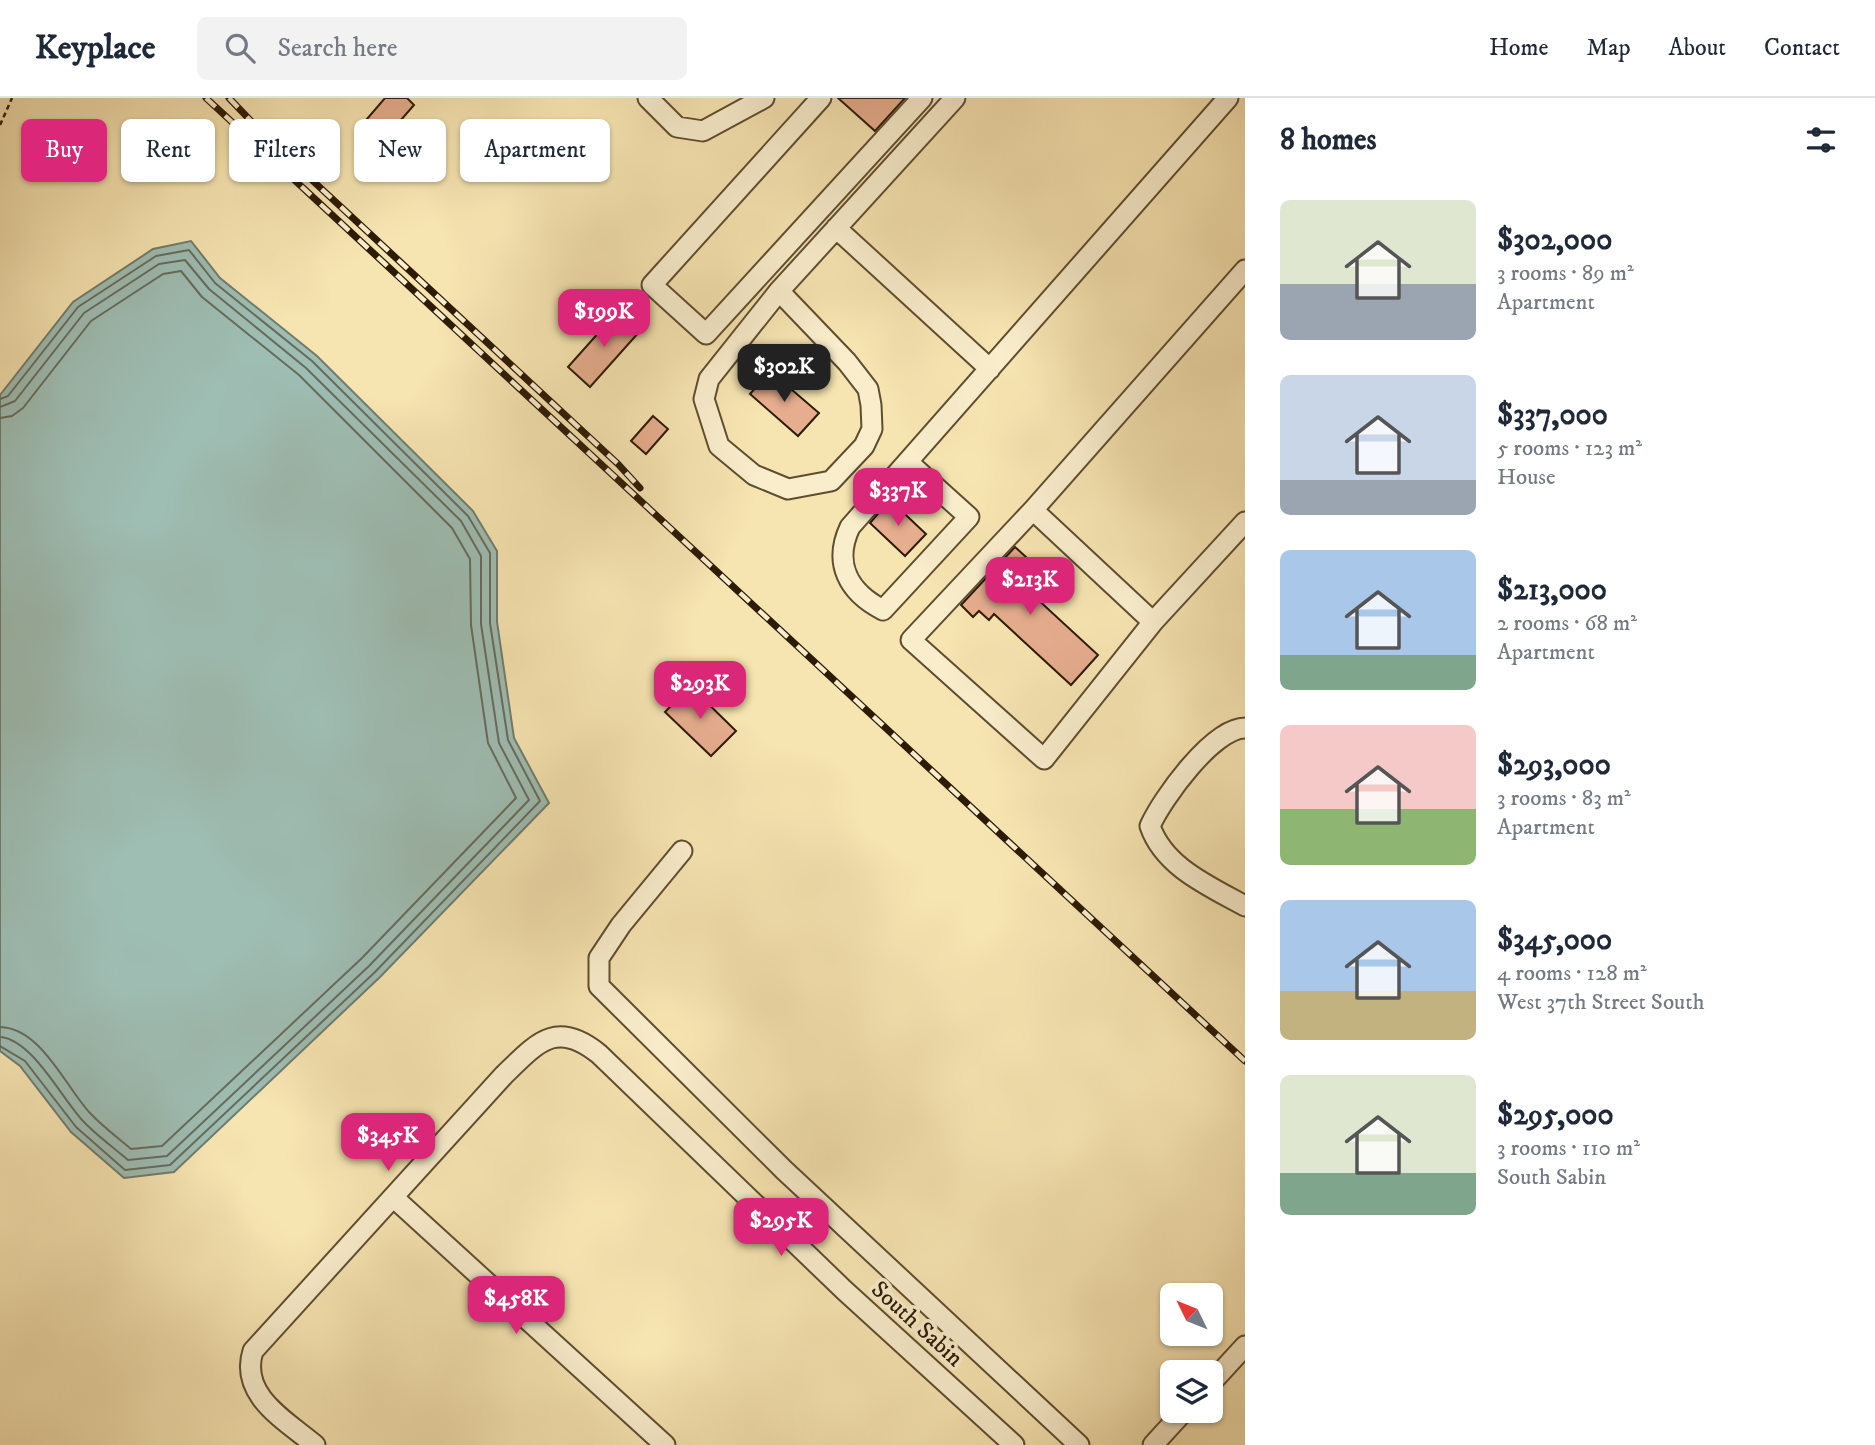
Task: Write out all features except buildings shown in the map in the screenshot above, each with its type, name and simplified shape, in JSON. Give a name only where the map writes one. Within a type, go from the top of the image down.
[{"type":"street","points":[[648,98],[677,127],[703,131],[764,98]]},
{"type":"street","points":[[821,98],[652,285],[706,334],[922,98]]},
{"type":"street","points":[[779,291],[847,362],[868,389],[871,405],[872,429],[864,446],[831,481],[788,489],[754,475],[719,446],[705,399],[709,379],[779,291],[955,98]]},
{"type":"street","points":[[908,462],[969,517],[883,610],[865,601],[842,566],[842,545],[850,527],[1228,98]]},
{"type":"street","points":[[1237,98],[1245,105]]},
{"type":"street","points":[[836,228],[990,369]]},
{"type":"street","points":[[1245,270],[1033,510],[911,640],[1044,759],[1153,622],[1245,522]]},
{"type":"street","points":[[1033,510],[1153,622]]},
{"type":"street","points":[[1245,728],[1236,728],[1203,754],[1159,807],[1150,826],[1157,846],[1172,861],[1245,906]]},
{"type":"street","points":[[682,851],[621,925],[600,958],[600,986],[784,1170],[1079,1445]]},
{"type":"street","name":"South Sabin","points":[[393,1197],[536,1044],[558,1036],[575,1037],[599,1054],[826,1273],[1014,1445]]},
{"type":"street","points":[[315,1445],[255,1392],[249,1371],[259,1343],[393,1197],[665,1445]]},
{"type":"street","points":[[1223,1370],[1245,1346]]},
{"type":"street","points":[[1153,1445],[1173,1423]]},
{"type":"path","points":[[0,125],[12,98]]},
{"type":"water","points":[[191,241],[220,278],[317,356],[473,511],[497,551],[497,622],[514,738],[549,803],[380,977],[174,1172],[124,1178],[71,1132],[20,1066],[0,1051],[0,395],[73,302],[153,249]]},
{"type":"railway","points":[[206,98],[1245,1061]]},
{"type":"railway","points":[[229,98],[271,142],[618,464],[640,488]]}]
